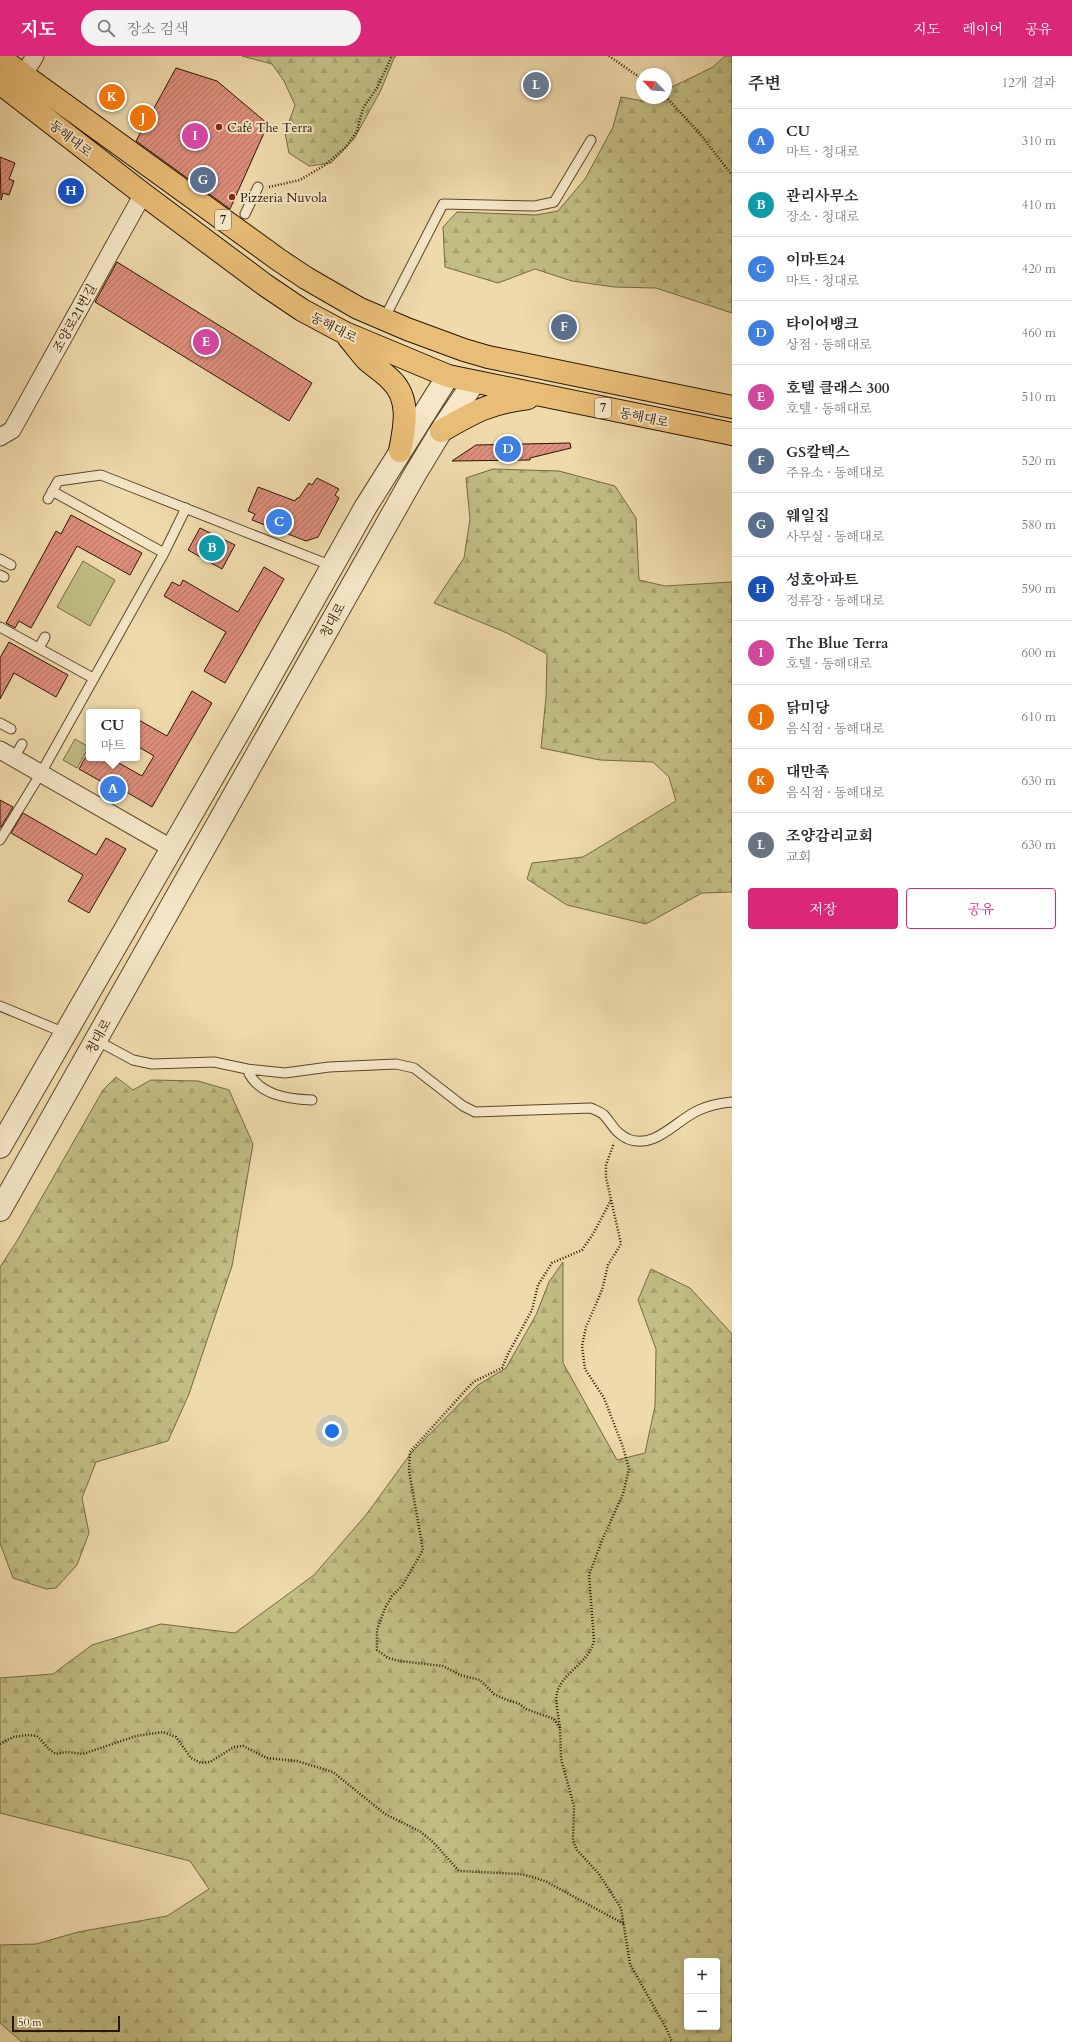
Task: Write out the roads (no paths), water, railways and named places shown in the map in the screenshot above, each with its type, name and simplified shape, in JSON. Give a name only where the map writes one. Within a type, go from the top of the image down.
[{"type":"main road","name":"동해대로","points":[[0,58],[279,260],[333,294],[384,319],[464,350],[488,357],[732,406]]},
{"type":"main road","name":"동해대로","points":[[0,83],[143,194],[291,303],[345,333],[448,376],[732,434]]},
{"type":"main road","points":[[345,333],[369,361],[391,379],[400,389],[405,404],[406,424],[400,451]]},
{"type":"main road","points":[[448,376],[464,350]]},
{"type":"main road","points":[[474,382],[488,357]]},
{"type":"main road","points":[[440,431],[478,410],[501,401],[543,396]]},
{"type":"street","points":[[24,74],[36,56]]},
{"type":"street","name":"조양로21번길","points":[[0,437],[12,430],[143,194]]},
{"type":"street","name":"청대로","points":[[0,1148],[332,566],[400,451],[448,376]]},
{"type":"street","name":"청대로","points":[[0,1210],[440,431],[474,382]]},
{"type":"street","points":[[332,566],[357,577]]},
{"type":"street","points":[[12,751],[40,773],[196,861]]},
{"type":"lane","points":[[384,319],[443,204],[535,206],[554,202],[591,140]]},
{"type":"lane","points":[[245,214],[258,187]]},
{"type":"lane","points":[[164,553],[50,495],[58,481],[101,475],[332,566]]},
{"type":"lane","points":[[0,840],[40,773],[164,553],[186,508]]},
{"type":"lane","points":[[0,559],[11,565]]},
{"type":"lane","points":[[0,627],[93,678]]},
{"type":"lane","points":[[39,648],[45,637]]},
{"type":"lane","points":[[0,723],[11,729]]},
{"type":"lane","points":[[0,1006],[65,1032]]},
{"type":"lane","points":[[96,1040],[132,1060],[152,1064],[214,1062],[247,1069],[285,1073],[329,1067],[396,1064],[414,1068],[463,1106],[474,1112],[591,1108],[603,1114],[617,1133],[629,1139],[645,1142],[660,1136],[698,1110],[712,1105],[732,1102]]},
{"type":"lane","points":[[247,1069],[250,1079],[262,1090],[300,1100],[312,1100]]},
{"type":"place","name":"조양감리교회","points":[[536,85]]},
{"type":"place","name":"대만족","points":[[112,97]]},
{"type":"place","name":"닭미당","points":[[143,118]]},
{"type":"place","name":"Café The Terra","points":[[219,127]]},
{"type":"place","name":"The Blue Terra","points":[[195,136]]},
{"type":"place","name":"웨일집","points":[[203,180]]},
{"type":"place","name":"성호아파트","points":[[71,191]]},
{"type":"place","name":"Pizzeria Nuvola","points":[[232,197]]},
{"type":"place","name":"GS칼텍스","points":[[564,327]]},
{"type":"place","name":"호텔 클래스 300","points":[[206,342]]},
{"type":"place","name":"타이어뱅크","points":[[508,449]]},
{"type":"place","name":"이마트24","points":[[279,522]]},
{"type":"place","name":"관리사무소","points":[[212,548]]},
{"type":"place","name":"CU","points":[[113,789]]}]
